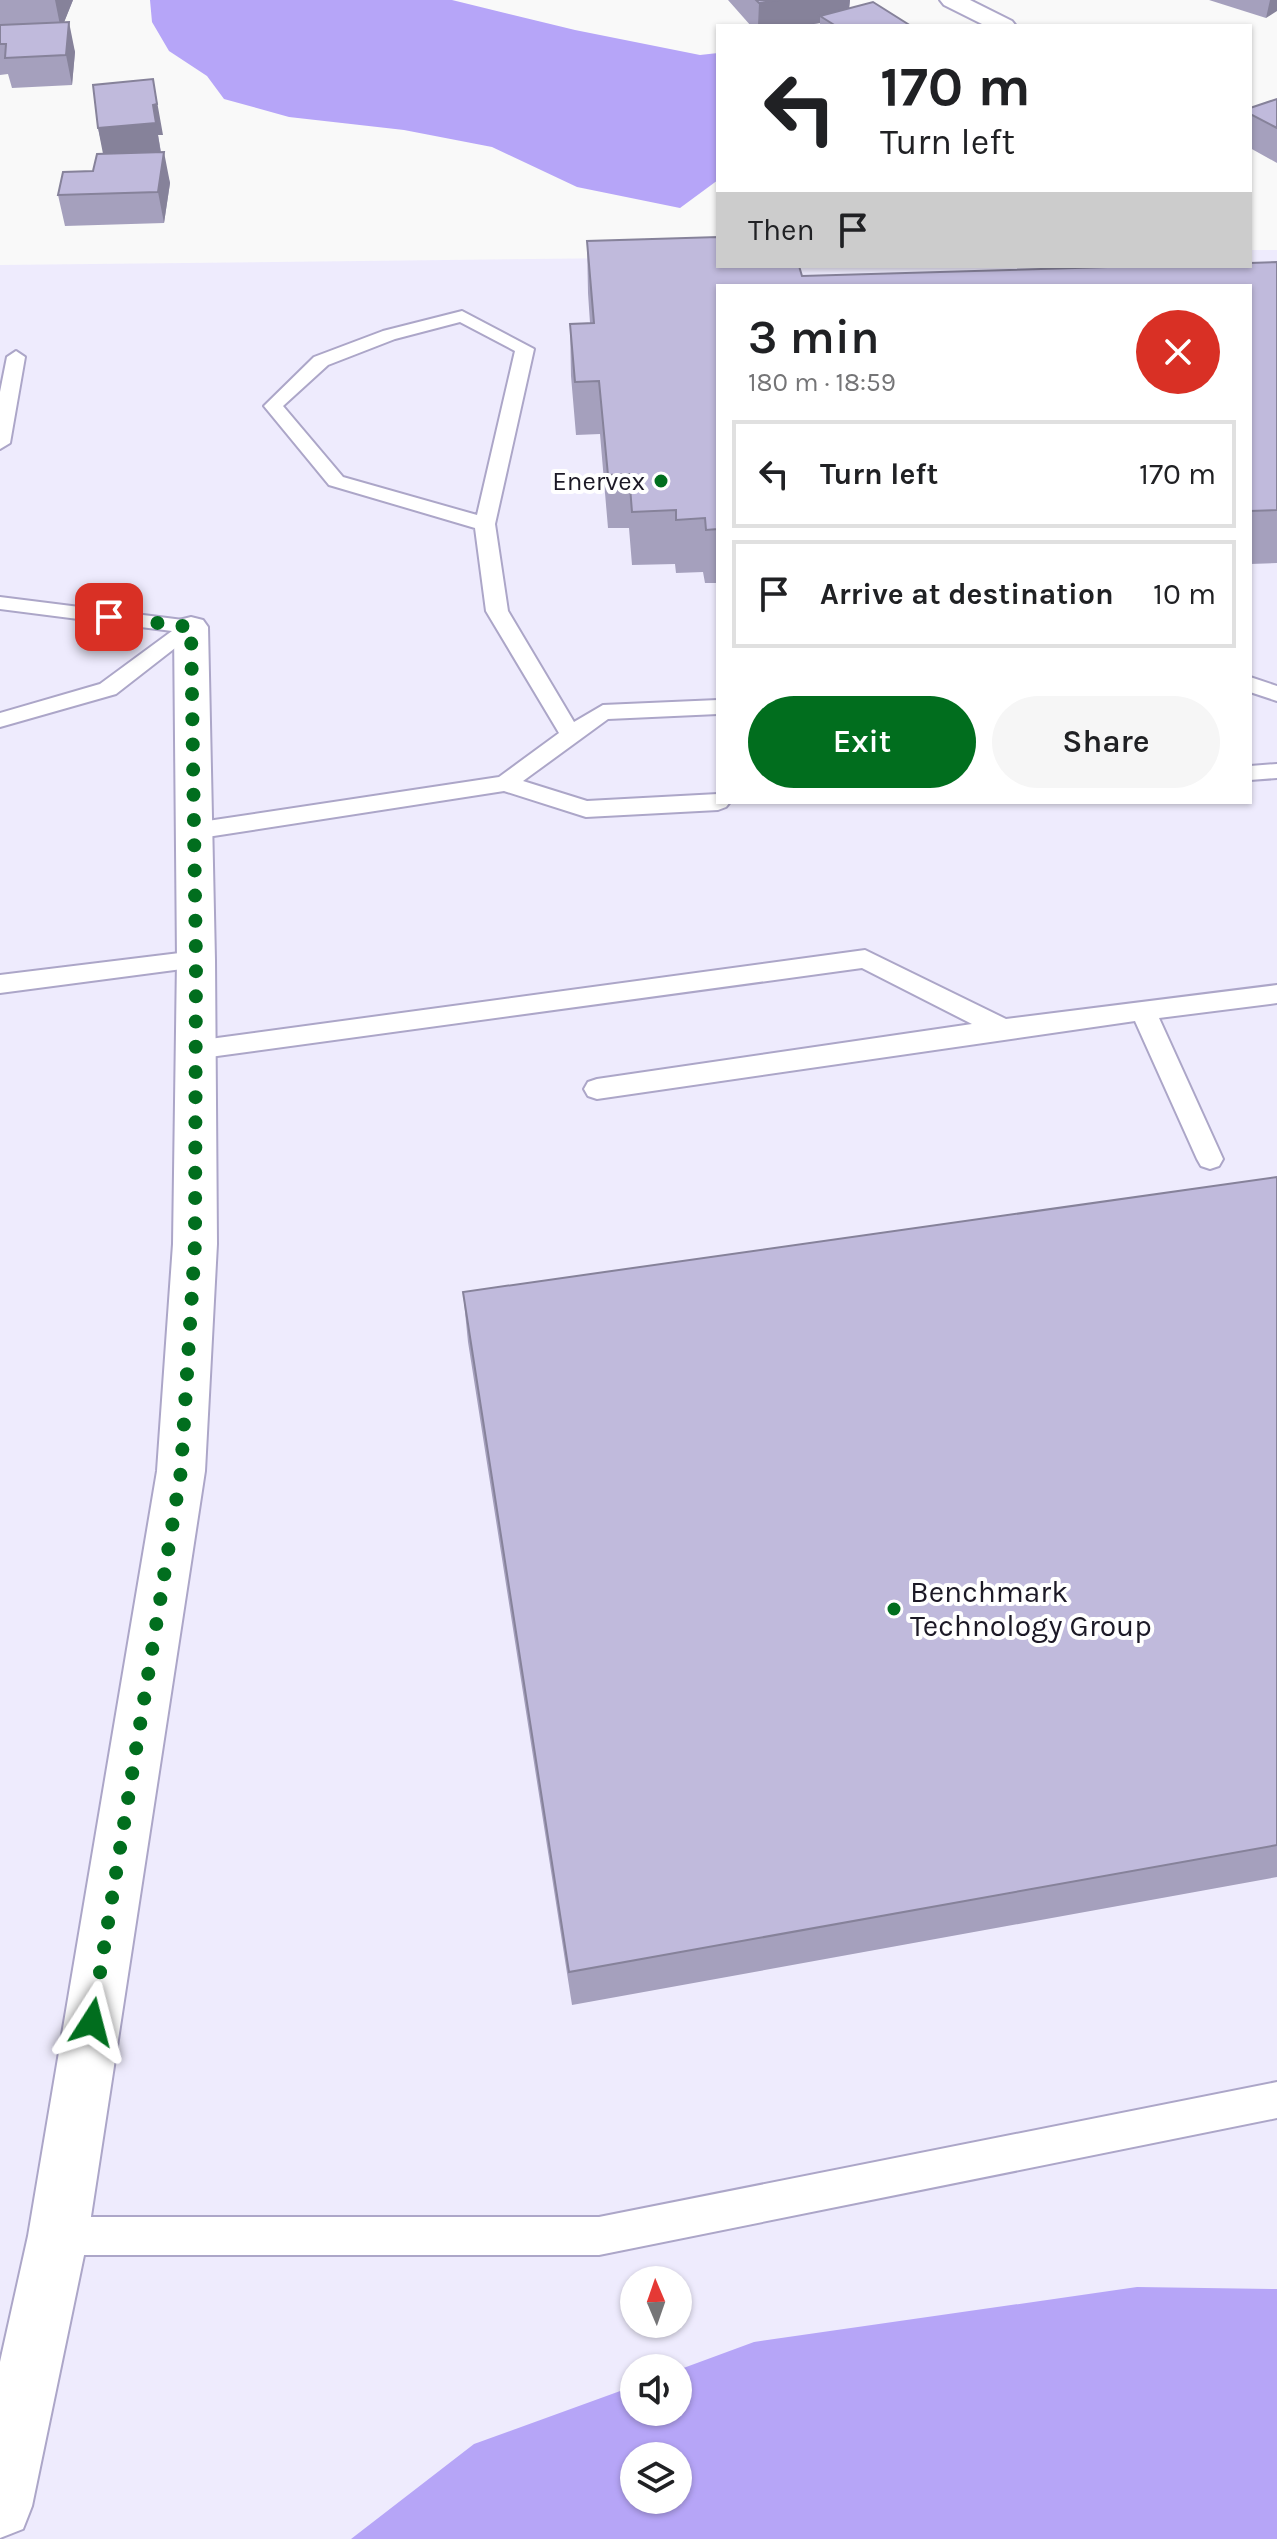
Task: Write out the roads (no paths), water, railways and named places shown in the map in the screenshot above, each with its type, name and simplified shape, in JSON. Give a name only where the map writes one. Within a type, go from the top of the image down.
[{"type":"street","points":[[952,0],[1000,24]]},
{"type":"street","points":[[0,2506],[58,2236],[181,1471],[195,1244],[196,960],[191,627]]},
{"type":"lane","points":[[485,524],[336,481],[273,406],[321,361],[389,335],[462,316],[525,349],[485,524],[497,611],[571,735]]},
{"type":"lane","points":[[0,443],[16,357]]},
{"type":"lane","points":[[0,603],[191,627]]},
{"type":"lane","points":[[0,720],[108,689],[191,627]]},
{"type":"lane","points":[[1252,685],[1277,694]]},
{"type":"lane","points":[[505,783],[603,712],[716,707]]},
{"type":"lane","points":[[1252,773],[1277,771]]},
{"type":"lane","points":[[194,831],[505,783],[586,809],[716,802]]},
{"type":"lane","points":[[195,1050],[865,959],[1003,1029]]},
{"type":"lane","points":[[0,984],[196,960]]},
{"type":"lane","points":[[597,1089],[1003,1029],[1277,994]]},
{"type":"lane","points":[[1143,1011],[1210,1159]]},
{"type":"lane","points":[[58,2236],[599,2236],[1277,2100]]},
{"type":"place","name":"Enervex","points":[[661,481]]},
{"type":"place","name":"Benchmark Technology Group","points":[[894,1609]]}]
